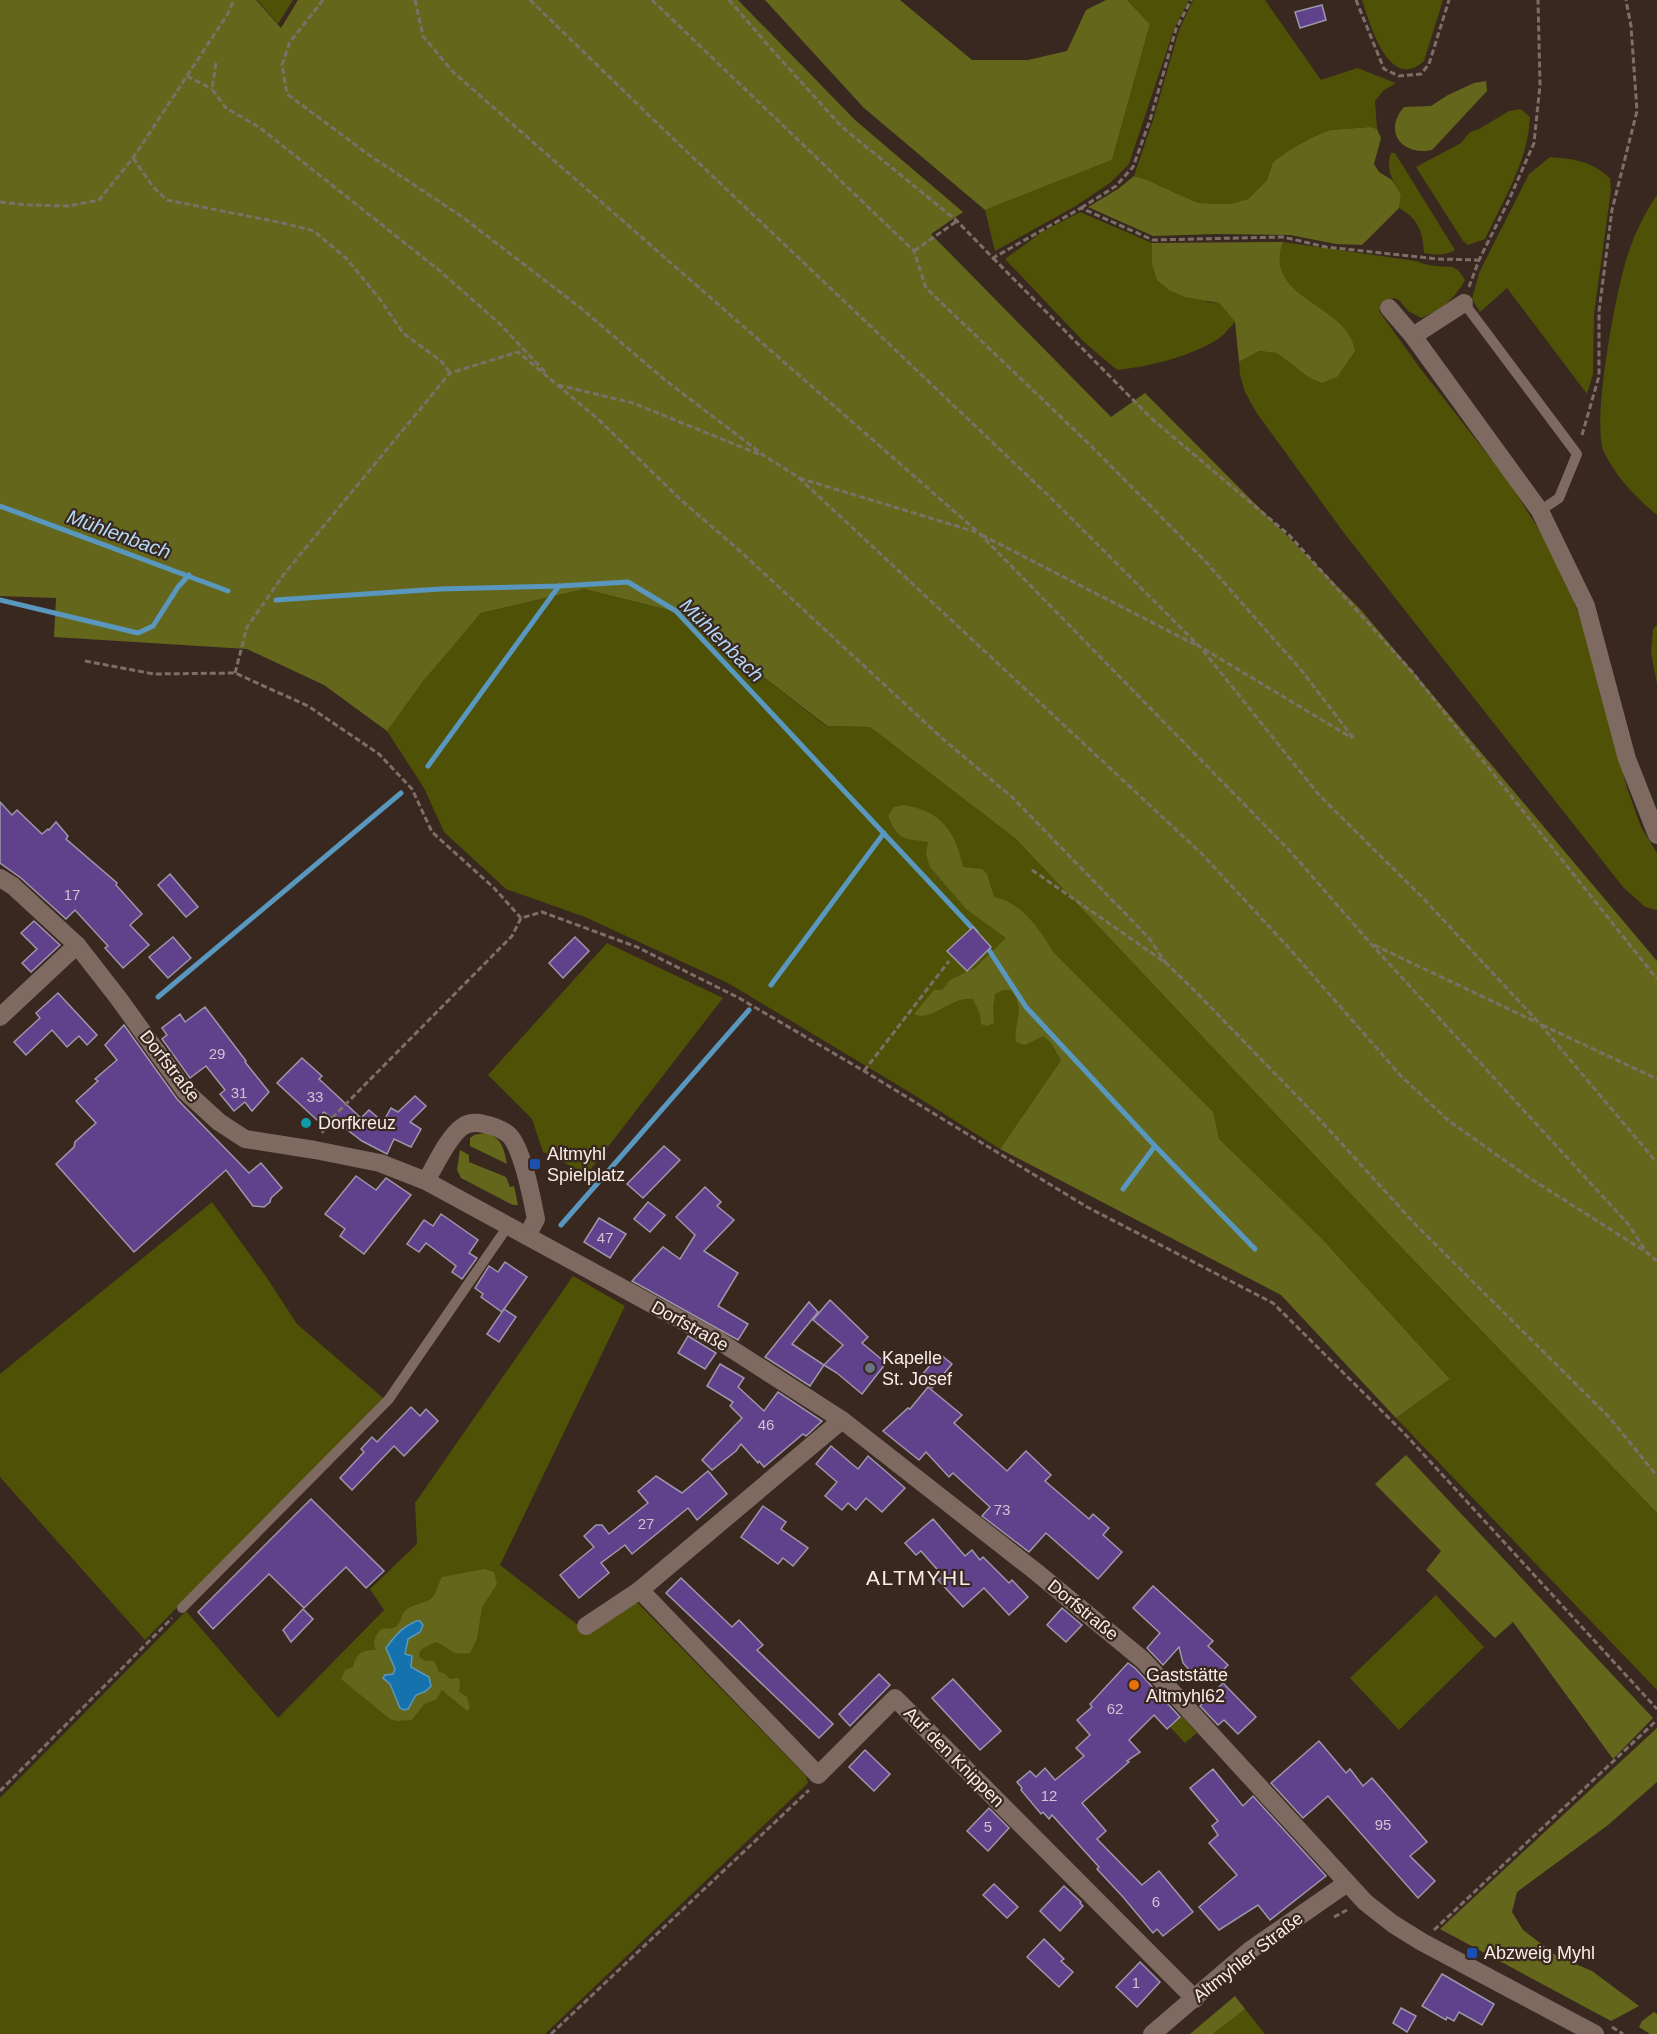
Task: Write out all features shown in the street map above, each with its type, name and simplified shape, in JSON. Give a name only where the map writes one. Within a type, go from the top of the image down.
[{"type":"street","points":[[1413,336],[1464,303]]},
{"type":"street","points":[[1389,308],[1413,336],[1540,511],[1586,606],[1627,759],[1657,835]]},
{"type":"street","name":"Dorfstraße","points":[[0,878],[13,885],[77,945],[185,1091],[219,1122],[245,1139],[380,1163],[426,1181],[716,1339],[842,1420],[1035,1570],[1143,1660],[1365,1902],[1393,1924],[1422,1942],[1595,2034]]},
{"type":"street","points":[[0,1017],[77,945]]},
{"type":"street","points":[[426,1181],[450,1141],[462,1127],[474,1122],[495,1126],[510,1136],[523,1167],[536,1219],[527,1236]]},
{"type":"street","points":[[586,1626],[640,1590],[842,1420]]},
{"type":"street","points":[[640,1590],[818,1775]]},
{"type":"street","name":"Auf den Knippen","points":[[818,1775],[895,1698],[1195,1999]]},
{"type":"street","name":"Altmyhler Straße","points":[[1152,2034],[1250,1951],[1347,1883]]},
{"type":"lane","points":[[1464,303],[1577,454],[1559,498],[1540,511]]},
{"type":"lane","points":[[182,1608],[389,1399],[508,1226]]},
{"type":"path","points":[[0,202],[68,206],[99,200],[133,158],[227,15],[234,0]]},
{"type":"path","points":[[322,0],[290,42],[282,65],[287,94],[369,155],[461,216],[582,309],[664,380],[766,457],[798,477],[1202,855],[1401,1076],[1449,1121],[1528,1177],[1657,1261]]},
{"type":"path","points":[[415,0],[423,36],[453,72],[979,533],[1290,851],[1372,945],[1629,1225],[1646,1252]]},
{"type":"path","points":[[530,0],[1044,491],[1201,648],[1319,795],[1423,898],[1540,1024],[1657,1163]]},
{"type":"path","points":[[652,0],[914,251],[926,288],[1087,442],[1204,561],[1302,671],[1354,739],[1201,648],[979,533],[798,477]]},
{"type":"path","points":[[729,0],[842,127],[957,221],[1152,419],[1288,535],[1413,673],[1657,979]]},
{"type":"path","points":[[993,258],[1116,186],[1133,167],[1150,120],[1176,29],[1191,0]]},
{"type":"path","points":[[1356,0],[1384,69],[1399,76],[1421,74],[1429,64],[1449,0]]},
{"type":"path","points":[[1464,303],[1479,260],[1534,143],[1540,85],[1538,0]]},
{"type":"path","points":[[1577,454],[1599,376],[1599,311],[1612,210],[1637,111],[1631,26],[1626,0]]},
{"type":"path","points":[[212,88],[216,63]]},
{"type":"path","points":[[186,75],[212,88],[226,108],[260,127],[440,271],[500,324],[556,384],[633,403],[766,457]]},
{"type":"path","points":[[133,158],[153,187],[167,200],[314,231],[347,259],[379,298],[403,333],[441,361],[450,373]]},
{"type":"path","points":[[1081,208],[1153,240],[1283,237],[1326,248],[1438,259],[1479,260]]},
{"type":"path","points":[[914,251],[957,221]]},
{"type":"path","points":[[235,673],[247,627],[278,583],[450,373],[518,352],[598,419],[681,500],[944,740],[1013,798],[1149,938],[1166,963]]},
{"type":"path","points":[[85,661],[154,674],[235,673],[308,706],[379,754],[412,789],[432,832],[494,888],[521,918]]},
{"type":"path","points":[[1032,870],[1166,963],[1321,1121],[1416,1225],[1610,1418],[1657,1476]]},
{"type":"path","points":[[315,1150],[317,1140],[331,1119],[512,936],[521,918],[542,912],[637,947],[740,998],[1087,1208],[1273,1303],[1404,1433],[1657,1709]]},
{"type":"path","points":[[1372,945],[1657,1079]]},
{"type":"path","points":[[864,1071],[949,961]]},
{"type":"path","points":[[0,1791],[182,1608]]},
{"type":"path","points":[[1422,1942],[1657,1720]]},
{"type":"path","points":[[551,2034],[818,1782],[818,1775]]},
{"type":"path","points":[[1329,1920],[1365,1902]]},
{"type":"shaded area","points":[[0,0],[256,0],[281,28],[298,0],[738,0],[855,120],[963,212],[931,234],[1111,417],[1145,393],[1361,610],[1657,961],[1657,1513],[1399,1245],[1016,839],[870,727],[827,726],[681,613],[584,589],[481,613],[423,681],[387,731],[324,685],[247,649],[54,637],[56,598],[0,596]]},
{"type":"shaded area","points":[[257,0],[293,0],[278,24]]},
{"type":"shaded area","points":[[765,0],[900,0],[972,60],[1028,60],[1067,51],[1086,10],[1106,0],[1127,0],[1150,24],[1112,160],[985,210],[864,108]]},
{"type":"shaded area","points":[[1127,0],[1189,0],[1174,29],[1129,164],[1110,183],[1074,207],[995,251],[985,210],[1112,160],[1150,24]]},
{"type":"shaded area","points":[[1193,0],[1265,0],[1321,80],[1357,68],[1396,83],[1384,90],[1375,101],[1377,129],[1370,127],[1330,130],[1311,138],[1273,162],[1267,180],[1248,199],[1230,204],[1198,203],[1134,176],[1179,30]]},
{"type":"shaded area","points":[[1362,0],[1443,0],[1424,61],[1412,69],[1401,68],[1391,62],[1376,38]]},
{"type":"shaded area","points":[[1486,81],[1487,91],[1432,150],[1412,149],[1398,140],[1395,125],[1404,107],[1431,106],[1474,83]]},
{"type":"shaded area","points":[[1521,109],[1530,117],[1520,164],[1485,239],[1468,245],[1463,241],[1416,167],[1461,143],[1470,132],[1509,111]]},
{"type":"shaded area","points":[[1370,127],[1377,129],[1381,138],[1374,164],[1379,172],[1392,180],[1401,194],[1399,208],[1362,245],[1336,244],[1290,235],[1153,236],[1088,207],[1118,189],[1134,176],[1198,203],[1230,204],[1248,199],[1267,180],[1273,162],[1288,151],[1330,130]]},
{"type":"shaded area","points":[[1391,153],[1395,153],[1455,250],[1440,254],[1424,253],[1418,226],[1411,216],[1399,208],[1401,194],[1389,169]]},
{"type":"shaded area","points":[[1550,157],[1582,162],[1610,178],[1611,190],[1594,314],[1593,374],[1587,394],[1507,288],[1480,312],[1472,299],[1479,273],[1529,174]]},
{"type":"shaded area","points":[[1657,195],[1657,515],[1627,486],[1614,470],[1604,452],[1601,437],[1601,414],[1606,356],[1622,274],[1636,233]]},
{"type":"shaded area","points":[[1080,212],[1152,243],[1152,264],[1208,302],[1219,303],[1235,322],[1218,339],[1193,352],[1154,364],[1117,370],[1084,342],[1005,259],[1042,232]]},
{"type":"shaded area","points":[[1283,242],[1416,261],[1431,266],[1453,267],[1465,280],[1447,303],[1421,318],[1408,311],[1399,300],[1394,298],[1379,311],[1420,368],[1509,482],[1543,536],[1568,586],[1584,628],[1627,788],[1641,827],[1657,853],[1657,910],[1645,907],[1623,887],[1344,533],[1256,412],[1245,392],[1239,362],[1259,351],[1277,353],[1308,377],[1326,313],[1297,292],[1284,276],[1280,266]]},
{"type":"shaded area","points":[[1283,242],[1280,261],[1284,277],[1295,289],[1338,322],[1349,335],[1355,351],[1337,377],[1322,383],[1308,377],[1277,353],[1259,351],[1239,362],[1235,322],[1219,303],[1185,297],[1169,290],[1157,280],[1152,264],[1152,243]]},
{"type":"shaded area","points":[[584,589],[681,613],[826,726],[870,727],[1016,839],[1399,1245],[1657,1513],[1657,1690],[1396,1418],[1450,1379],[1324,1241],[1061,1060],[1000,1149],[728,983],[585,917],[506,889],[444,832],[424,788],[387,731],[411,693],[481,613]]},
{"type":"shaded area","points":[[1657,625],[1657,684],[1651,653],[1653,629]]},
{"type":"shaded area","points":[[903,805],[927,812],[944,824],[956,843],[963,867],[982,869],[987,874],[994,897],[1013,905],[1029,918],[1054,953],[1213,1112],[1219,1139],[1324,1241],[1450,1379],[1396,1418],[1281,1295],[1000,1149],[1061,1060],[1051,1043],[1043,1036],[1025,1045],[1016,1042],[1019,1010],[1016,997],[1011,990],[1003,990],[995,994],[994,1023],[987,1026],[981,1024],[980,1014],[973,999],[956,1001],[927,1015],[914,1014],[934,990],[942,990],[950,980],[975,968],[1006,938],[966,909],[930,867],[926,854],[928,842],[907,839],[895,830],[888,816],[894,807]]},
{"type":"shaded area","points":[[607,943],[723,998],[587,1174],[543,1152],[532,1119],[488,1075]]},
{"type":"shaded area","points":[[485,1133],[499,1141],[507,1164],[470,1146],[470,1138]]},
{"type":"shaded area","points":[[460,1150],[469,1155],[469,1162],[506,1177],[510,1187],[514,1186],[518,1205],[513,1205],[461,1178],[457,1170]]},
{"type":"shaded area","points":[[212,1202],[297,1324],[383,1398],[145,1640],[0,1477],[0,1374]]},
{"type":"shaded area","points":[[573,1276],[625,1306],[500,1565],[578,1625],[634,1599],[806,1776],[808,1783],[545,2034],[0,2034],[0,1798],[186,1611],[278,1718],[384,1610],[370,1589],[417,1544],[415,1503]]},
{"type":"shaded area","points":[[1406,1455],[1653,1718],[1613,1759],[1513,1622],[1495,1638],[1426,1570],[1441,1551],[1375,1484]]},
{"type":"shaded area","points":[[484,1569],[494,1572],[497,1584],[482,1607],[477,1639],[470,1653],[454,1652],[435,1642],[419,1653],[420,1658],[434,1661],[439,1672],[444,1673],[450,1679],[458,1678],[459,1692],[467,1697],[470,1708],[467,1711],[442,1690],[436,1700],[424,1704],[412,1720],[397,1721],[390,1719],[341,1679],[345,1670],[353,1667],[360,1653],[376,1650],[375,1639],[381,1629],[395,1627],[408,1608],[432,1598],[442,1577]]},
{"type":"shaded area","points":[[1436,1595],[1484,1647],[1399,1730],[1350,1678]]},
{"type":"shaded area","points":[[1182,1716],[1197,1733],[1185,1743],[1170,1727]]},
{"type":"shaded area","points":[[1657,1728],[1657,1782],[1608,1825],[1517,1892],[1512,1912],[1523,1930],[1557,1956],[1592,1971],[1639,2006],[1611,2021],[1440,1929]]},
{"type":"shaded area","points":[[1235,1996],[1245,2009],[1213,2034],[1190,2034]]},
{"type":"shaded area","points":[[1245,2009],[1265,2034],[1213,2034]]},
{"type":"shaded area","points":[[1654,2012],[1657,2014],[1657,2034],[1650,2034],[1639,2027],[1642,2021]]},
{"type":"water","points":[[420,1621],[423,1625],[420,1632],[408,1639],[405,1654],[412,1656],[411,1667],[429,1677],[431,1686],[416,1695],[408,1709],[404,1710],[400,1708],[390,1684],[383,1678],[385,1675],[393,1674],[395,1669],[386,1648],[401,1630]]},
{"type":"building","points":[[1322,5],[1326,20],[1300,28],[1295,12]]},
{"type":"building","points":[[0,802],[12,815],[17,810],[42,834],[56,822],[68,836],[66,839],[117,883],[116,885],[142,914],[130,925],[149,945],[123,968],[105,948],[108,946],[75,910],[66,919],[21,878],[0,863]]},
{"type":"building","points":[[170,874],[198,907],[186,917],[158,885]]},
{"type":"building","points":[[34,921],[60,945],[31,972],[22,963],[37,949],[21,933]]},
{"type":"building","points":[[973,927],[991,947],[967,971],[947,951]]},
{"type":"building","points":[[173,937],[191,958],[168,978],[149,957]]},
{"type":"building","points":[[575,937],[589,951],[563,978],[549,963]]},
{"type":"building","points":[[58,993],[97,1035],[87,1045],[79,1036],[67,1047],[52,1030],[26,1055],[14,1042],[40,1018],[36,1013]]},
{"type":"building","points":[[205,1007],[269,1092],[252,1111],[245,1102],[234,1111],[220,1094],[225,1090],[206,1066],[190,1078],[162,1039],[167,1035],[162,1028],[180,1014],[185,1022]]},
{"type":"building","points":[[124,1025],[177,1099],[249,1173],[261,1163],[282,1188],[264,1207],[253,1206],[226,1170],[134,1252],[56,1164],[96,1123],[76,1101],[98,1081],[95,1079],[117,1060],[105,1045]]},
{"type":"building","points":[[302,1058],[322,1076],[319,1079],[361,1118],[369,1110],[383,1122],[391,1108],[398,1112],[415,1096],[426,1106],[410,1122],[421,1129],[411,1147],[394,1139],[387,1154],[362,1141],[324,1112],[317,1120],[277,1083]]},
{"type":"building","points":[[664,1146],[680,1160],[643,1198],[627,1184]]},
{"type":"building","points":[[356,1176],[376,1190],[386,1178],[411,1195],[364,1254],[340,1236],[345,1229],[325,1214]]},
{"type":"building","points":[[705,1187],[721,1202],[717,1206],[734,1220],[704,1251],[738,1273],[718,1306],[748,1324],[738,1340],[632,1281],[663,1247],[680,1259],[695,1235],[676,1217]]},
{"type":"building","points":[[648,1202],[665,1215],[650,1232],[634,1219]]},
{"type":"building","points":[[441,1214],[478,1240],[469,1253],[477,1258],[462,1279],[452,1272],[456,1266],[426,1243],[419,1252],[407,1244],[424,1220],[433,1226]]},
{"type":"building","points":[[599,1218],[626,1234],[610,1258],[584,1242]]},
{"type":"building","points":[[505,1262],[527,1277],[502,1312],[481,1297],[483,1294],[475,1288],[489,1266],[498,1272]]},
{"type":"building","points":[[830,1300],[868,1337],[862,1343],[886,1363],[862,1394],[824,1365],[843,1345],[813,1320]]},
{"type":"building","points":[[809,1302],[818,1312],[792,1344],[824,1365],[810,1386],[765,1357]]},
{"type":"building","points":[[504,1309],[516,1317],[499,1342],[487,1334]]},
{"type":"building","points":[[688,1336],[716,1353],[705,1369],[678,1353]]},
{"type":"building","points":[[940,1354],[952,1364],[932,1388],[920,1377]]},
{"type":"building","points":[[720,1364],[744,1378],[738,1387],[764,1411],[778,1392],[822,1421],[806,1436],[803,1434],[764,1467],[741,1444],[736,1451],[712,1470],[702,1460],[742,1418],[730,1406],[733,1402],[707,1386]]},
{"type":"building","points":[[928,1387],[962,1415],[954,1423],[1007,1471],[1026,1451],[1051,1475],[1045,1481],[1089,1519],[1093,1514],[1109,1528],[1103,1535],[1122,1552],[1098,1579],[1046,1533],[1029,1552],[982,1516],[990,1507],[953,1473],[949,1477],[926,1452],[919,1460],[883,1431],[908,1408],[910,1409]]},
{"type":"building","points":[[411,1407],[420,1416],[426,1409],[438,1421],[404,1456],[394,1446],[352,1490],[340,1478],[364,1452],[361,1449],[372,1437],[377,1442]]},
{"type":"building","points":[[831,1446],[858,1469],[868,1456],[905,1488],[882,1512],[866,1498],[856,1510],[848,1503],[842,1510],[825,1496],[837,1482],[816,1464]]},
{"type":"building","points":[[708,1471],[727,1494],[697,1520],[688,1508],[632,1554],[625,1545],[601,1563],[609,1573],[579,1598],[560,1575],[594,1547],[584,1536],[596,1525],[602,1525],[609,1534],[648,1503],[638,1491],[656,1476],[682,1493]]},
{"type":"building","points":[[311,1499],[384,1571],[366,1588],[346,1567],[304,1608],[269,1574],[213,1629],[198,1612]]},
{"type":"building","points":[[763,1506],[786,1522],[781,1529],[808,1548],[793,1566],[783,1558],[778,1564],[741,1537]]},
{"type":"building","points":[[933,1519],[965,1556],[972,1550],[980,1560],[983,1557],[1009,1583],[1012,1580],[1028,1597],[1009,1615],[984,1588],[963,1607],[938,1580],[943,1576],[921,1551],[916,1555],[905,1543]]},
{"type":"building","points":[[681,1578],[732,1627],[739,1620],[763,1645],[757,1650],[833,1724],[819,1738],[666,1593]]},
{"type":"building","points":[[1153,1586],[1213,1641],[1208,1646],[1228,1665],[1213,1680],[1193,1680],[1193,1674],[1183,1663],[1179,1647],[1163,1665],[1147,1648],[1160,1633],[1133,1608]]},
{"type":"building","points":[[1062,1608],[1082,1625],[1066,1642],[1047,1625]]},
{"type":"building","points":[[303,1609],[313,1619],[291,1642],[283,1630]]},
{"type":"building","points":[[1128,1663],[1180,1717],[1167,1729],[1154,1715],[1129,1740],[1140,1752],[1127,1761],[1129,1762],[1082,1803],[1106,1831],[1097,1839],[1142,1885],[1159,1871],[1193,1912],[1163,1936],[1157,1929],[1153,1933],[1097,1869],[1099,1867],[1052,1815],[1049,1819],[1043,1812],[1041,1814],[1017,1782],[1030,1771],[1036,1777],[1045,1768],[1055,1780],[1084,1756],[1076,1748],[1090,1735],[1077,1720],[1092,1707],[1090,1704]]},
{"type":"building","points":[[879,1674],[890,1685],[850,1726],[839,1714]]},
{"type":"building","points":[[953,1679],[1001,1731],[980,1750],[932,1698]]},
{"type":"building","points":[[1223,1683],[1256,1717],[1238,1734],[1224,1720],[1218,1725],[1200,1706]]},
{"type":"building","points":[[1319,1741],[1346,1773],[1350,1769],[1363,1786],[1372,1778],[1427,1842],[1410,1856],[1435,1881],[1418,1898],[1328,1796],[1303,1818],[1271,1783]]},
{"type":"building","points":[[865,1750],[890,1774],[874,1791],[849,1767]]},
{"type":"building","points":[[1213,1769],[1243,1806],[1253,1796],[1326,1876],[1270,1920],[1258,1905],[1219,1930],[1199,1907],[1237,1875],[1209,1843],[1218,1835],[1212,1826],[1218,1821],[1190,1788]]},
{"type":"building","points":[[989,1808],[1009,1828],[988,1851],[967,1831]]},
{"type":"building","points":[[994,1884],[1018,1907],[1007,1918],[983,1895]]},
{"type":"building","points":[[1064,1886],[1083,1906],[1060,1931],[1040,1911]]},
{"type":"building","points":[[1044,1939],[1064,1959],[1061,1961],[1073,1972],[1059,1987],[1027,1957]]},
{"type":"building","points":[[1140,1962],[1160,1982],[1137,2007],[1116,1987]]},
{"type":"building","points":[[1442,1974],[1494,2004],[1482,2025],[1459,2012],[1454,2021],[1447,2017],[1446,2020],[1422,2006]]},
{"type":"building","points":[[1401,2008],[1416,2016],[1407,2032],[1393,2023]]},
{"type":"waterway","name":"Mühlenbach","points":[[0,506],[228,591]]},
{"type":"waterway","points":[[0,600],[138,633],[153,626],[178,587],[189,575]]},
{"type":"waterway","name":"Mühlenbach","points":[[276,600],[440,589],[628,582],[676,611],[976,932]]},
{"type":"waterway","points":[[428,766],[559,586]]},
{"type":"waterway","points":[[158,997],[401,793]]},
{"type":"waterway","points":[[771,985],[884,833]]},
{"type":"waterway","points":[[985,944],[1026,1007],[1155,1146],[1123,1189]]},
{"type":"waterway","points":[[561,1225],[749,1010]]},
{"type":"waterway","points":[[1155,1146],[1255,1249]]},
{"type":"place","name":"Dorfkreuz","points":[[306,1123]]},
{"type":"place","name":"Altmyhl Spielplatz","points":[[535,1164]]},
{"type":"place","name":"Kapelle St. Josef","points":[[870,1368]]},
{"type":"place","name":"Gaststätte Altmyhl62","points":[[1134,1685]]},
{"type":"place","name":"Abzweig Myhl","points":[[1472,1953]]},
{"type":"district","name":"ALTMYHL","points":[[919,1578]]}]
